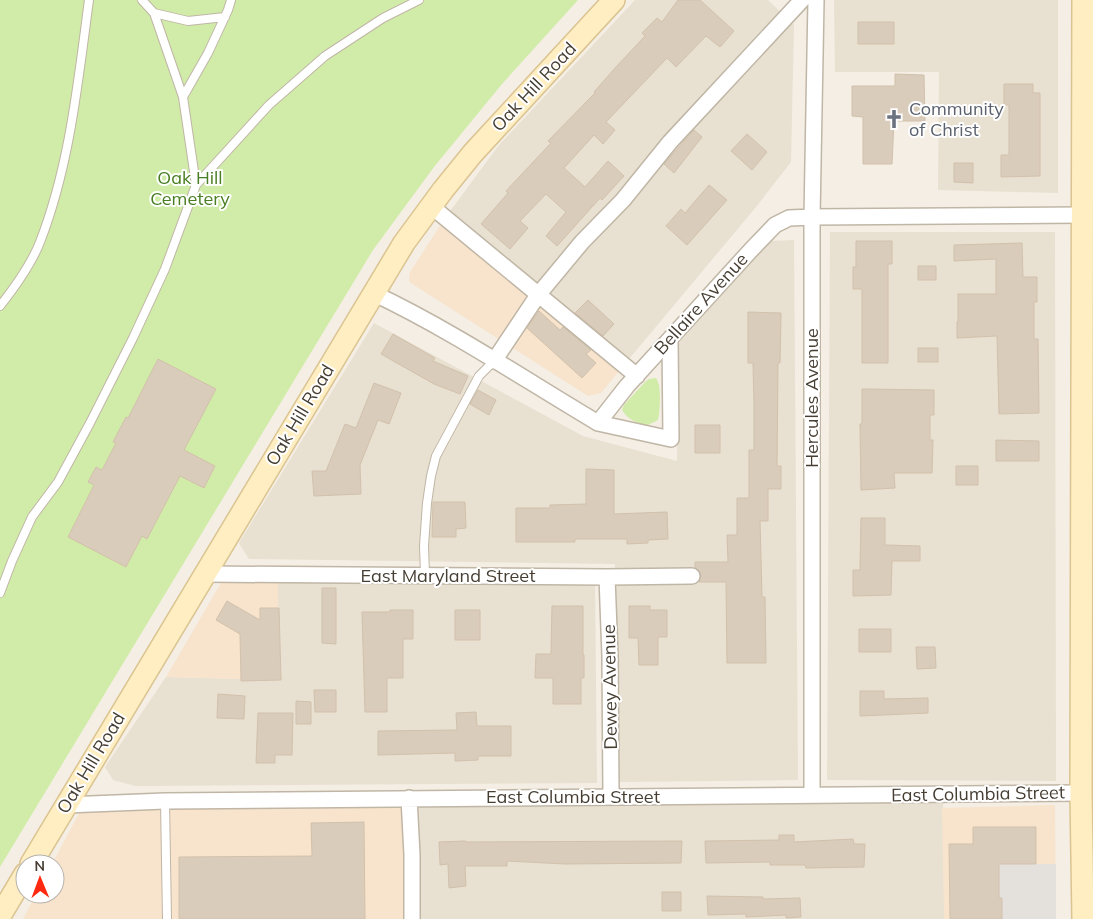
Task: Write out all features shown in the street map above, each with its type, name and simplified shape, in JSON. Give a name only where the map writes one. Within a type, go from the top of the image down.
[{"type":"main road","name":"Oak Hill Road","points":[[37,854],[404,243],[431,206],[490,134],[614,0]]},
{"type":"main road","points":[[1083,0],[1085,797],[1083,919]]},
{"type":"main road","points":[[0,916],[15,891]]},
{"type":"street","points":[[494,361],[538,295],[582,242],[623,200],[670,142],[802,0]]},
{"type":"street","name":"Hercules Avenue","points":[[812,795],[812,217],[816,0]]},
{"type":"street","points":[[431,206],[637,376]]},
{"type":"street","name":"Bellaire Avenue","points":[[598,423],[637,376],[750,250],[775,225],[789,218],[1083,215]]},
{"type":"street","points":[[373,293],[400,306],[598,423],[671,439],[670,339]]},
{"type":"street","name":"East Maryland Street","points":[[205,574],[692,576]]},
{"type":"street","name":"Dewey Avenue","points":[[607,577],[610,656],[611,796]]},
{"type":"street","name":"East Columbia Street","points":[[66,805],[165,801],[611,796],[1085,797]]},
{"type":"street","points":[[409,798],[412,846],[412,919]]},
{"type":"lane","points":[[0,306],[14,288],[40,243],[57,189],[73,110],[89,0]]},
{"type":"lane","points":[[142,0],[154,13],[183,97],[196,185]]},
{"type":"lane","points":[[183,97],[208,53],[231,0]]},
{"type":"lane","points":[[0,593],[12,561],[32,518],[58,482],[90,424],[133,338],[165,269],[196,185],[269,104],[326,56],[384,18],[419,0]]},
{"type":"lane","points":[[154,13],[188,20],[225,17]]},
{"type":"lane","points":[[426,575],[424,546],[427,503],[436,456],[479,376],[494,361]]},
{"type":"lane","points":[[165,801],[168,919]]},
{"type":"shaded area","points":[[635,0],[768,0],[794,25],[791,162],[756,207],[624,365],[445,218],[499,145]]},
{"type":"shaded area","points":[[834,0],[1058,0],[1058,193],[938,190],[939,72],[835,72]]},
{"type":"shaded area","points":[[445,218],[624,365],[601,393],[588,396],[409,282],[410,272]]},
{"type":"shaded area","points":[[830,232],[1055,232],[1056,781],[827,780]]},
{"type":"shaded area","points":[[794,240],[798,780],[619,782],[615,564],[249,559],[239,543],[374,323],[583,436],[677,461],[679,343],[771,241]]},
{"type":"shaded area","points":[[278,581],[595,582],[597,783],[135,786],[113,780],[105,767],[166,677],[278,680]]},
{"type":"shaded area","points":[[278,581],[279,680],[166,677],[221,583]]},
{"type":"shaded area","points":[[943,795],[945,919],[411,919],[409,798]]},
{"type":"shaded area","points":[[409,798],[410,919],[23,919],[31,904],[65,904],[65,854],[57,854],[84,804]]},
{"type":"shaded area","points":[[1055,805],[1056,919],[944,919],[942,808]]},
{"type":"shaded area","points":[[999,864],[1056,864],[1056,919],[1002,919],[1002,899],[999,898]]},
{"type":"green space","name":"Oak Hill Cemetery","points":[[0,0],[578,0],[502,84],[434,167],[373,250],[0,867]]},
{"type":"green space","points":[[656,378],[660,392],[658,420],[646,426],[630,418],[622,410],[624,405],[645,382]]},
{"type":"building","points":[[678,0],[700,0],[734,31],[720,47],[706,36],[676,67],[667,58],[606,122],[615,130],[603,144],[594,135],[564,168],[585,187],[608,161],[624,176],[602,200],[600,198],[557,246],[546,236],[566,212],[546,194],[520,221],[528,228],[510,249],[481,224],[508,193],[506,191],[551,143],[548,141],[595,93],[645,36],[642,33],[657,18],[662,22]]},
{"type":"building","points":[[858,22],[894,22],[894,44],[858,44]]},
{"type":"building","name":"Community of Christ","points":[[895,74],[924,75],[925,121],[894,121],[892,164],[863,164],[863,117],[852,116],[852,86],[895,86]]},
{"type":"building","points":[[1004,84],[1033,84],[1033,93],[1040,93],[1040,176],[1001,177],[1001,155],[1009,155],[1009,105],[1004,105]]},
{"type":"building","points":[[694,130],[702,137],[674,173],[664,164]]},
{"type":"building","points":[[747,134],[767,152],[752,170],[731,151]]},
{"type":"building","points":[[954,163],[973,163],[973,183],[954,182]]},
{"type":"building","points":[[709,185],[727,200],[687,245],[666,226],[681,209],[685,213]]},
{"type":"building","points":[[856,241],[892,241],[892,264],[888,264],[888,363],[862,363],[862,289],[853,289],[853,267],[856,267]]},
{"type":"building","points":[[1022,243],[1023,277],[1037,277],[1037,302],[1034,302],[1034,339],[1038,339],[1039,413],[999,414],[997,336],[957,338],[958,294],[996,294],[996,259],[954,261],[954,245]]},
{"type":"building","points":[[918,266],[936,266],[936,280],[918,280]]},
{"type":"building","points":[[588,300],[614,324],[603,336],[575,313]]},
{"type":"building","points":[[539,311],[560,330],[563,327],[591,350],[586,354],[596,363],[582,378],[527,328]]},
{"type":"building","points":[[748,312],[781,313],[780,363],[778,363],[777,466],[781,466],[781,489],[768,489],[768,521],[760,521],[762,597],[765,597],[766,663],[727,663],[726,582],[699,582],[701,576],[695,567],[695,562],[728,562],[727,535],[737,535],[737,498],[749,498],[749,450],[754,450],[754,403],[753,363],[748,363]]},
{"type":"building","points":[[393,334],[435,358],[433,361],[468,376],[460,394],[434,384],[381,354]]},
{"type":"building","points":[[918,348],[938,348],[938,362],[918,362]]},
{"type":"building","points":[[158,359],[216,389],[184,450],[215,466],[204,488],[180,476],[147,539],[142,536],[126,567],[68,537],[94,485],[88,482],[96,467],[102,470],[116,443],[113,442],[126,417],[128,418]]},
{"type":"building","points":[[374,383],[401,393],[389,424],[378,420],[360,465],[361,494],[314,496],[312,471],[326,471],[345,424],[356,428]]},
{"type":"building","points":[[862,389],[934,390],[934,415],[930,415],[930,440],[933,440],[932,473],[894,473],[895,488],[861,490],[860,424],[862,424]]},
{"type":"building","points":[[478,390],[496,400],[489,415],[470,404]]},
{"type":"building","points":[[695,425],[720,425],[720,453],[695,453]]},
{"type":"building","points":[[996,440],[1039,441],[1039,461],[996,461]]},
{"type":"building","points":[[956,466],[978,466],[978,485],[956,485]]},
{"type":"building","points":[[586,469],[614,470],[614,514],[667,512],[668,539],[648,540],[648,543],[627,544],[627,539],[575,539],[575,542],[516,542],[516,508],[550,508],[550,505],[586,504]]},
{"type":"building","points":[[433,502],[465,502],[466,528],[456,529],[456,537],[432,537]]},
{"type":"building","points":[[861,518],[885,518],[885,545],[920,546],[920,561],[892,561],[891,595],[853,596],[853,570],[860,570]]},
{"type":"building","points":[[322,588],[336,588],[336,644],[322,643]]},
{"type":"building","points":[[227,601],[260,620],[260,608],[279,608],[281,680],[241,681],[240,634],[216,620]]},
{"type":"building","points":[[552,606],[583,606],[584,678],[581,678],[581,704],[553,704],[553,678],[535,678],[536,654],[551,654]]},
{"type":"building","points":[[629,606],[650,606],[650,610],[667,610],[667,637],[658,637],[658,665],[639,665],[638,638],[629,638]]},
{"type":"building","points":[[390,610],[413,610],[413,639],[403,639],[403,678],[387,678],[387,712],[365,712],[362,612],[390,612]]},
{"type":"building","points":[[455,610],[480,610],[480,640],[455,640]]},
{"type":"building","points":[[859,629],[891,629],[891,652],[859,652]]},
{"type":"building","points":[[916,647],[935,647],[936,668],[917,669]]},
{"type":"building","points":[[314,690],[336,690],[336,712],[315,712]]},
{"type":"building","points":[[860,691],[884,691],[884,699],[928,698],[928,713],[860,716]]},
{"type":"building","points":[[218,694],[245,696],[244,719],[217,718]]},
{"type":"building","points":[[296,701],[311,702],[311,724],[296,724]]},
{"type":"building","points":[[476,712],[477,726],[511,726],[511,756],[478,756],[478,760],[455,761],[455,753],[378,755],[378,731],[457,730],[456,713]]},
{"type":"building","points":[[258,713],[293,713],[292,755],[275,755],[275,763],[256,763]]},
{"type":"building","points":[[364,822],[365,919],[179,919],[179,857],[312,856],[311,823]]},
{"type":"building","points":[[973,827],[1036,827],[1036,864],[999,864],[999,898],[1002,898],[1002,919],[950,919],[949,844],[973,844]]},
{"type":"building","points":[[779,835],[794,835],[794,842],[853,839],[854,844],[865,844],[864,867],[806,868],[805,865],[770,865],[770,862],[706,863],[705,841],[779,840]]},
{"type":"building","points":[[682,841],[681,863],[565,864],[507,861],[507,866],[465,866],[466,886],[449,888],[448,864],[440,865],[439,842]]},
{"type":"building","points":[[662,892],[681,892],[681,911],[662,911]]},
{"type":"building","points":[[707,896],[763,897],[763,899],[800,898],[801,917],[786,918],[786,915],[746,917],[746,914],[708,915]]},
{"type":"place","name":"Community of Christ","points":[[894,119]]}]
